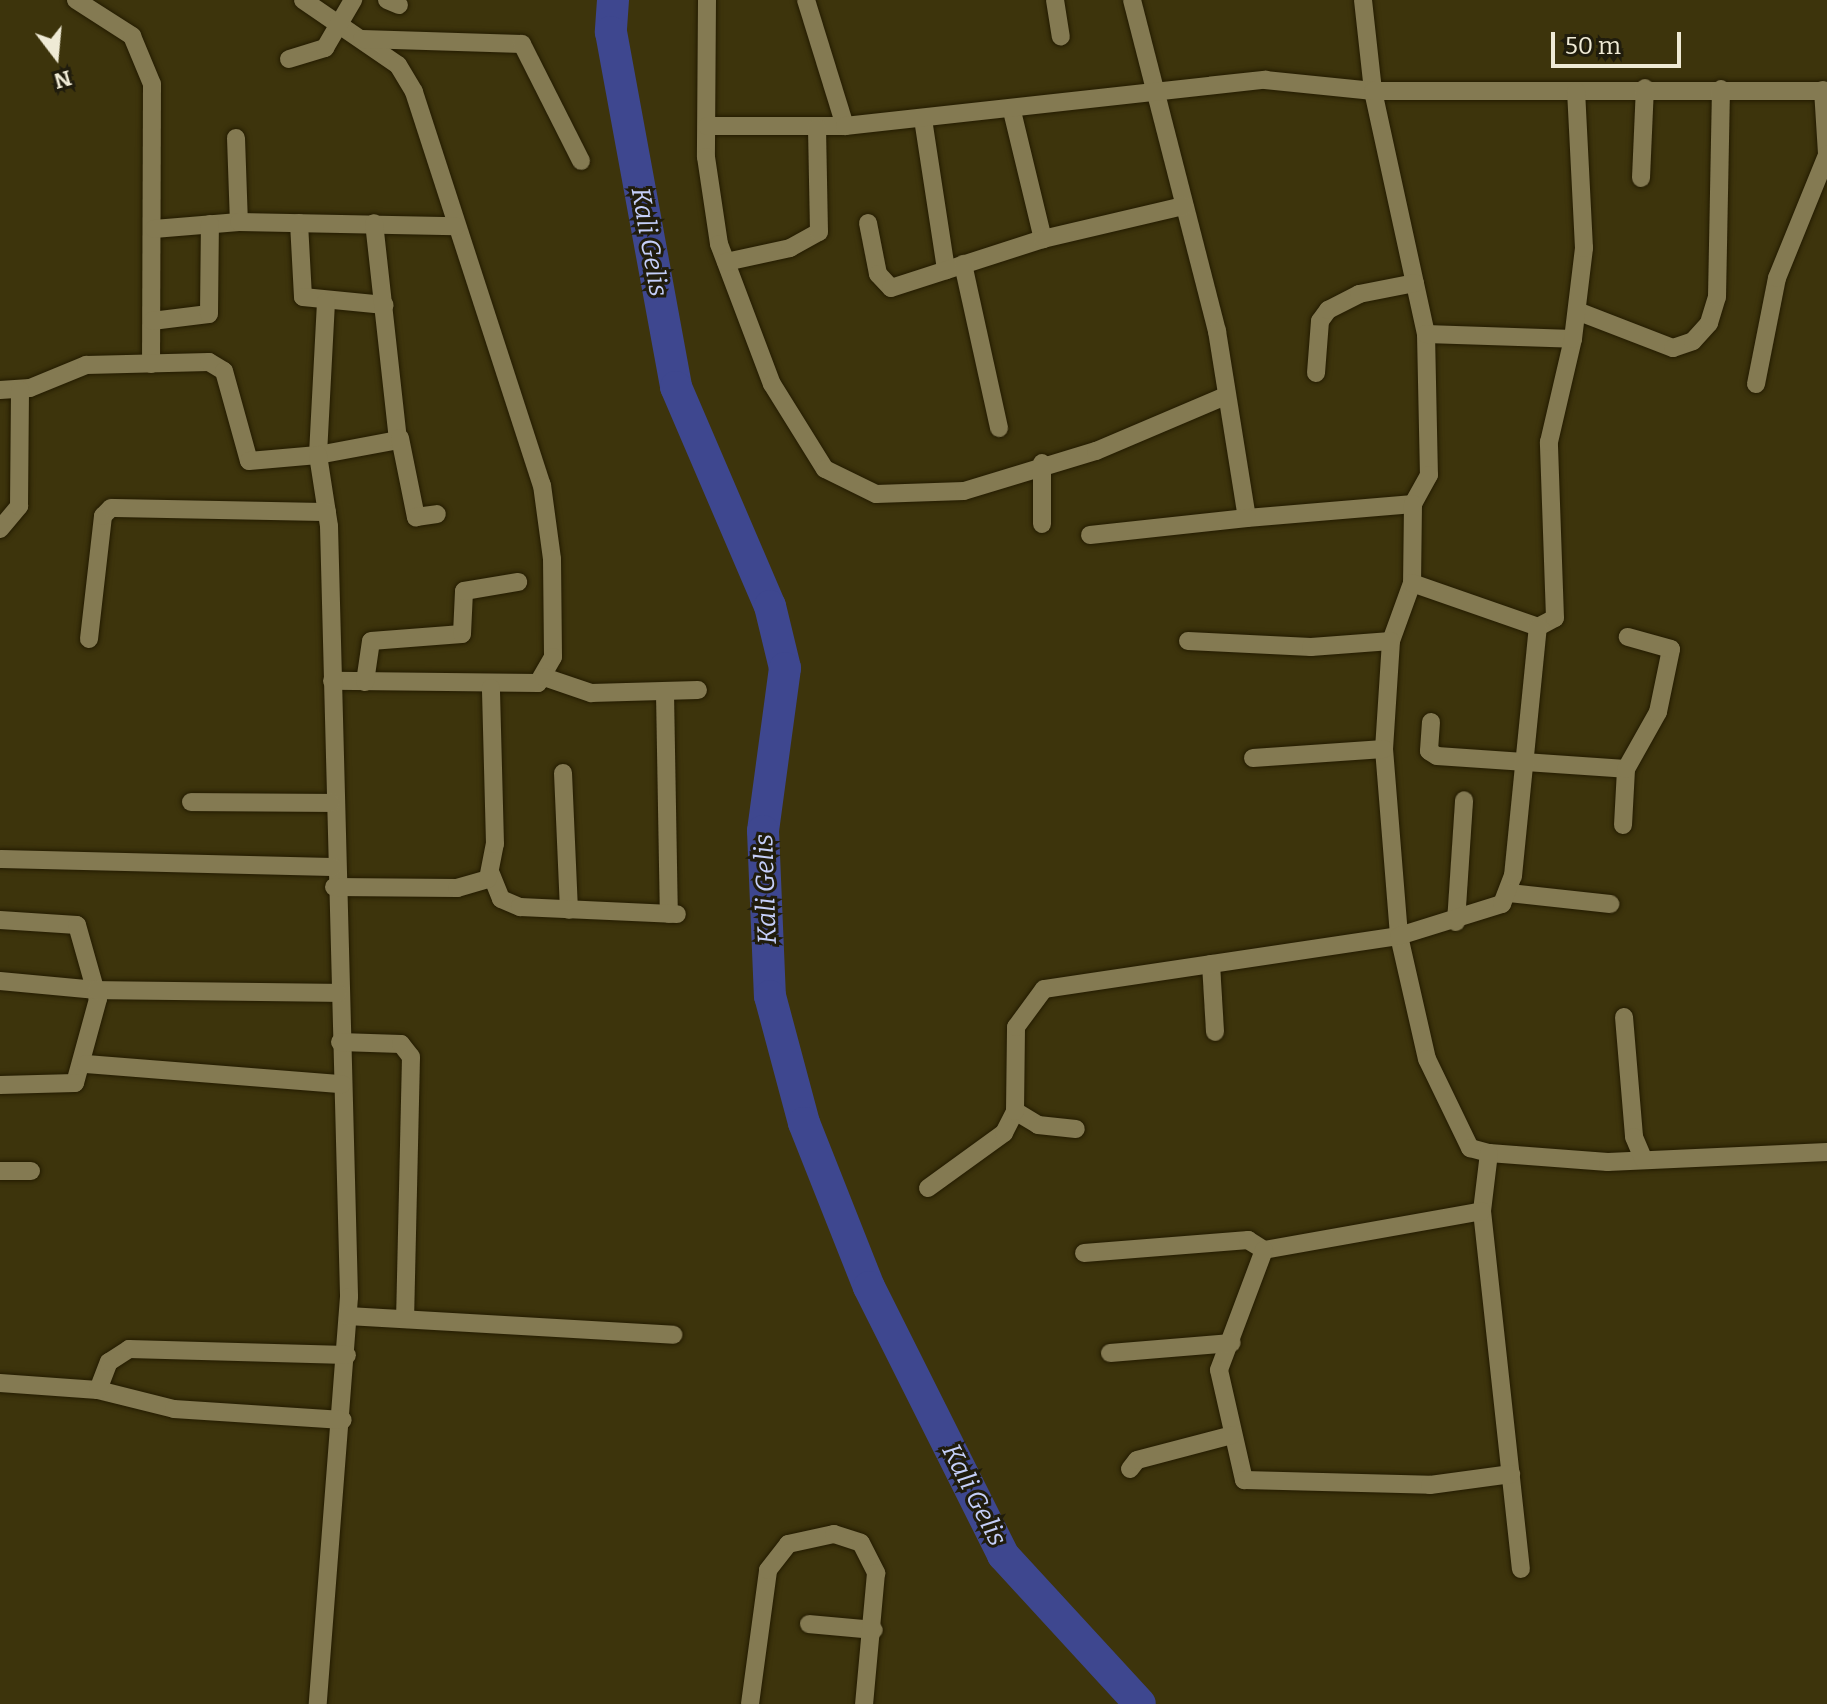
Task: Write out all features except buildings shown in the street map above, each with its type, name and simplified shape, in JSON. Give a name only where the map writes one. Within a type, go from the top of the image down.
[{"type":"street","points":[[76,0],[122,26],[144,55],[154,105],[151,364]]},
{"type":"street","points":[[303,0],[362,39],[409,80],[542,485],[553,609],[544,677]]},
{"type":"street","points":[[289,59],[319,53],[353,0]]},
{"type":"street","points":[[707,0],[710,210],[726,262],[796,432],[825,469],[850,487],[908,497],[964,491],[1042,463],[1096,451],[1223,397]]},
{"type":"street","points":[[806,0],[845,126]]},
{"type":"street","points":[[1055,0],[1061,37]]},
{"type":"street","points":[[1132,0],[1150,91],[1217,331],[1223,397],[1247,518]]},
{"type":"street","points":[[1363,0],[1373,91],[1426,334],[1429,475],[1413,504],[1412,583],[1391,641],[1384,749],[1399,936],[1427,1059],[1470,1148],[1489,1153],[1644,1160],[1827,1152]]},
{"type":"street","points":[[362,39],[522,44],[581,161]]},
{"type":"street","points":[[707,126],[845,126],[1012,111],[1150,91],[1302,80],[1373,91],[1825,90],[1827,154],[1777,278],[1756,384]]},
{"type":"street","points":[[1641,178],[1645,88]]},
{"type":"street","points":[[1577,311],[1673,348],[1693,341],[1709,323],[1717,297],[1721,89]]},
{"type":"street","points":[[928,1188],[990,1148],[1015,1111],[1016,1027],[1033,997],[1058,985],[1399,936],[1495,910],[1509,893],[1538,627],[1556,612],[1549,442],[1577,311],[1585,202],[1576,91]]},
{"type":"street","points":[[1012,111],[1043,239]]},
{"type":"street","points":[[923,119],[955,267],[999,428]]},
{"type":"street","points":[[726,262],[790,248],[819,232],[817,128]]},
{"type":"street","points":[[236,138],[239,222]]},
{"type":"street","points":[[868,223],[886,286],[1043,239],[1184,206]]},
{"type":"street","points":[[154,229],[239,222],[456,226]]},
{"type":"street","points":[[299,223],[303,297],[326,302],[385,305]]},
{"type":"street","points":[[374,223],[400,438],[416,517],[437,514]]},
{"type":"street","points":[[152,321],[209,314],[210,224]]},
{"type":"street","points":[[1316,373],[1320,321],[1328,310],[1359,294],[1415,283]]},
{"type":"street","points":[[318,1704],[343,1420],[348,1316],[331,803],[332,681],[327,512],[318,455],[326,302]]},
{"type":"street","points":[[1426,334],[1573,339]]},
{"type":"street","points":[[0,390],[20,390],[86,365],[151,364],[222,368],[249,461],[318,455],[400,438]]},
{"type":"street","points":[[0,529],[18,510],[20,390]]},
{"type":"street","points":[[1042,463],[1042,524]]},
{"type":"street","points":[[1090,535],[1413,504]]},
{"type":"street","points":[[89,639],[103,516],[111,508],[327,512]]},
{"type":"street","points":[[365,682],[371,641],[462,634],[464,591],[518,582]]},
{"type":"street","points":[[1412,583],[1538,627]]},
{"type":"street","points":[[1623,825],[1626,769],[1658,712],[1671,649],[1628,637]]},
{"type":"street","points":[[1188,641],[1311,647],[1391,641]]},
{"type":"street","points":[[332,681],[491,688],[526,686],[544,677],[581,692],[665,693],[698,690]]},
{"type":"street","points":[[491,688],[491,874],[507,903],[569,910],[675,914],[665,693]]},
{"type":"street","points":[[1431,722],[1430,754],[1522,758],[1626,769]]},
{"type":"street","points":[[1253,758],[1384,749]]},
{"type":"street","points":[[563,773],[569,910]]},
{"type":"street","points":[[1456,922],[1464,800]]},
{"type":"street","points":[[191,802],[331,803]]},
{"type":"street","points":[[0,859],[333,867]]},
{"type":"street","points":[[334,887],[457,888],[491,874]]},
{"type":"street","points":[[1509,893],[1610,904]]},
{"type":"street","points":[[0,920],[77,925],[97,990],[86,1064],[67,1087],[0,1085]]},
{"type":"street","points":[[1211,964],[1215,1032]]},
{"type":"street","points":[[0,981],[97,990],[338,993]]},
{"type":"street","points":[[1624,1017],[1634,1137],[1644,1160]]},
{"type":"street","points":[[340,1042],[401,1044],[411,1057],[405,1319]]},
{"type":"street","points":[[86,1064],[342,1084]]},
{"type":"street","points":[[1015,1111],[1038,1125],[1076,1129]]},
{"type":"street","points":[[1489,1153],[1482,1211],[1521,1569]]},
{"type":"street","points":[[0,1171],[31,1171]]},
{"type":"street","points":[[1084,1253],[1234,1240],[1264,1250],[1482,1211]]},
{"type":"street","points":[[1264,1250],[1232,1343],[1219,1370],[1240,1475],[1259,1485],[1430,1485],[1511,1474]]},
{"type":"street","points":[[348,1316],[673,1335]]},
{"type":"street","points":[[1110,1353],[1232,1343]]},
{"type":"street","points":[[98,1390],[109,1362],[133,1348],[347,1355]]},
{"type":"street","points":[[0,1383],[98,1390],[161,1408],[343,1420]]},
{"type":"street","points":[[1130,1469],[1137,1460],[1232,1435]]},
{"type":"street","points":[[750,1704],[762,1589],[788,1544],[834,1534],[861,1543],[876,1573],[874,1630],[864,1704]]},
{"type":"street","points":[[809,1624],[874,1630]]},
{"type":"waterway","name":"Kali Gelis","points":[[613,0],[611,32],[676,387],[770,606],[785,668],[763,831],[770,996],[804,1123],[869,1287],[1003,1555],[1140,1704]]}]
